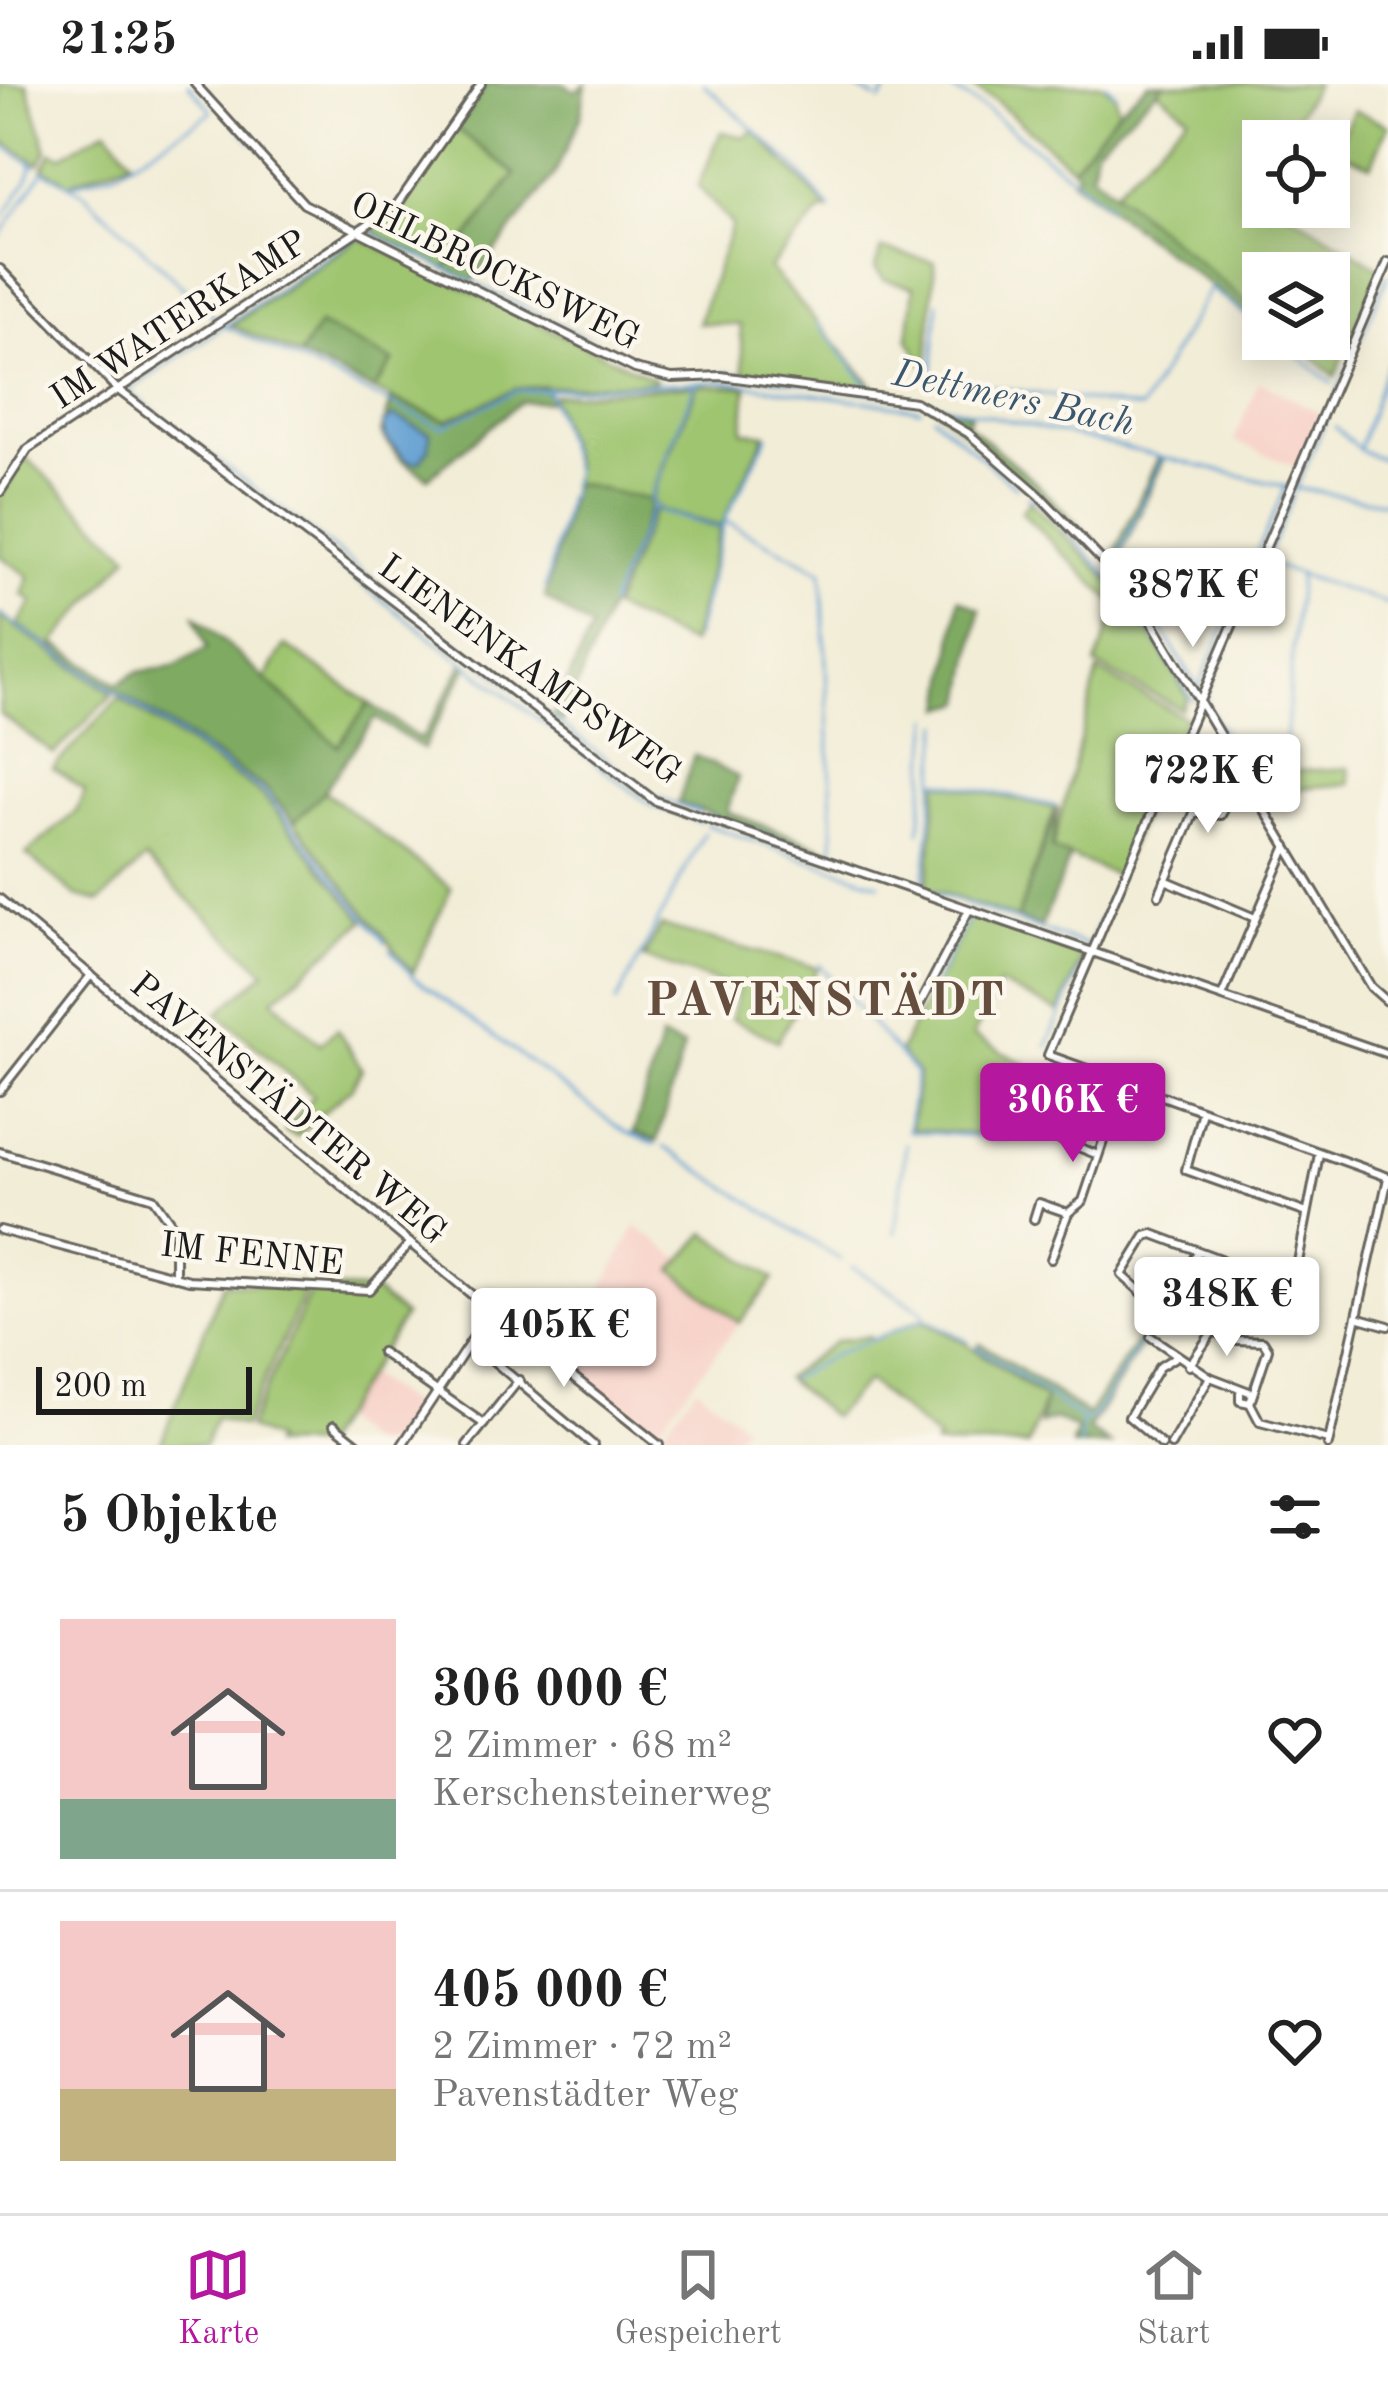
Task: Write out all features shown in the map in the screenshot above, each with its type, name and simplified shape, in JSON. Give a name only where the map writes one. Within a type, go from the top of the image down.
[{"type":"street","name":"OHLBROCKSWEG","points":[[195,84],[292,195],[358,232],[655,376],[721,376],[915,402],[934,410],[1038,494],[1124,582],[1371,987],[1388,1002]]},
{"type":"street","name":"IM WATERKAMP","points":[[0,492],[28,448],[398,205],[481,84]]},
{"type":"street","points":[[1241,1392],[1240,1401],[1250,1403],[1266,1424],[1328,1442],[1360,1318],[1388,1178],[1048,1055],[1388,262]]},
{"type":"street","name":"LIENENKAMPSWEG","points":[[0,269],[117,388],[645,795],[1388,1054]]},
{"type":"street","points":[[1159,895],[1194,813],[1221,815],[1243,773]]},
{"type":"street","points":[[1222,997],[1287,845]]},
{"type":"street","points":[[1165,880],[1255,918]]},
{"type":"street","name":"PAVENSTÄDTER WEG","points":[[0,899],[490,1311],[659,1445]]},
{"type":"street","points":[[914,1015],[969,910]]},
{"type":"street","points":[[0,1091],[91,975]]},
{"type":"street","points":[[1085,1069],[1061,1140],[1098,1155]]},
{"type":"street","points":[[1052,1258],[1068,1214],[1082,1201],[1123,1082]]},
{"type":"street","points":[[1202,1111],[1186,1169],[1307,1213]]},
{"type":"street","points":[[0,1152],[153,1198],[175,1229],[175,1277]]},
{"type":"street","points":[[1198,1252],[1165,1304],[1154,1303],[1122,1275],[1146,1236],[1198,1252],[1220,1259],[1262,1288],[1280,1286],[1298,1262],[1319,1152]]},
{"type":"street","points":[[1034,1219],[1040,1203],[1068,1214]]},
{"type":"street","name":"IM FENNE","points":[[0,1230],[175,1277],[369,1290],[410,1243]]},
{"type":"street","points":[[402,1445],[490,1311]]},
{"type":"street","points":[[1360,1318],[1388,1326]]},
{"type":"street","points":[[1189,1366],[1216,1330],[1238,1340],[1264,1341],[1268,1349],[1250,1403]]},
{"type":"street","points":[[1150,1337],[1189,1366],[1252,1393]]},
{"type":"street","points":[[478,1348],[593,1445]]},
{"type":"street","points":[[381,1352],[484,1424]]},
{"type":"street","points":[[1177,1356],[1159,1367],[1129,1417],[1166,1445],[1210,1377]]},
{"type":"street","points":[[467,1445],[519,1380]]},
{"type":"street","points":[[334,1425],[359,1445]]},
{"type":"shaded area","points":[[1259,381],[1319,413],[1296,467],[1234,441]]},
{"type":"shaded area","points":[[636,1226],[683,1260],[673,1271],[739,1323],[653,1434],[562,1363]]},
{"type":"shaded area","points":[[365,1374],[419,1410],[395,1445],[370,1445],[336,1418]]},
{"type":"shaded area","points":[[696,1387],[744,1425],[728,1445],[668,1445],[657,1437]]},
{"type":"green space","points":[[0,84],[27,84],[47,150],[39,164],[0,140]]},
{"type":"green space","points":[[487,84],[564,84],[576,91],[586,84],[581,115],[555,174],[472,281],[446,268],[515,174],[457,129]]},
{"type":"green space","points":[[967,84],[1103,84],[1115,94],[1118,110],[1072,167],[996,101]]},
{"type":"green space","points":[[1148,84],[1164,84],[1096,147],[1092,173],[1242,298],[1242,310],[1072,180],[1078,173],[1072,167],[1118,110]]},
{"type":"green space","points":[[1164,84],[1316,84],[1295,120],[1242,120],[1242,228],[1315,228],[1381,269],[1350,341],[1350,252],[1242,252],[1242,299],[1113,192],[1188,115],[1157,90]]},
{"type":"green space","points":[[1354,110],[1388,125],[1371,165],[1350,156],[1349,120]]},
{"type":"green space","points":[[107,129],[132,160],[69,183],[43,168],[52,152],[61,156]]},
{"type":"green space","points":[[457,129],[515,174],[446,268],[371,230],[402,209]]},
{"type":"green space","points":[[754,130],[829,210],[822,211],[769,268],[877,390],[744,373],[740,325],[698,323],[732,225],[698,186],[721,132],[745,137]]},
{"type":"green space","points":[[360,238],[655,382],[516,389],[442,422],[374,390],[393,362],[320,326],[299,356],[231,325]]},
{"type":"green space","points":[[881,249],[935,262],[927,369],[908,338],[914,287],[884,280],[875,268]]},
{"type":"green space","points":[[319,325],[393,361],[374,390],[299,356]]},
{"type":"green space","points":[[1316,360],[1342,360],[1335,376]]},
{"type":"green space","points":[[695,385],[649,500],[573,483],[574,465],[551,395]]},
{"type":"green space","points":[[698,385],[747,387],[743,431],[766,434],[721,526],[661,511],[651,500]]},
{"type":"green space","points":[[545,386],[550,401],[520,402],[428,478],[399,458],[381,433],[392,399],[450,422],[516,389]]},
{"type":"green space","points":[[931,403],[970,413],[967,424],[1031,478],[1112,559],[1158,458],[1164,459],[1117,564]]},
{"type":"green space","points":[[26,457],[129,555],[51,647],[18,624],[33,602],[23,595],[29,576],[0,556],[0,497]]},
{"type":"green space","points":[[573,483],[649,500],[650,508],[562,722],[553,715],[591,629],[545,598]]},
{"type":"green space","points":[[1029,501],[1133,603],[1188,697],[1181,709],[1096,665],[1117,606],[1021,512]]},
{"type":"green space","points":[[654,510],[720,529],[691,644],[612,608]]},
{"type":"green space","points":[[959,598],[980,609],[964,702],[944,708]]},
{"type":"green space","points":[[194,614],[338,746],[369,703],[421,740],[464,663],[468,666],[423,749],[375,718],[324,791],[294,822],[267,790],[54,649],[57,645],[118,684],[137,672],[174,667],[207,648]]},
{"type":"green space","points":[[0,616],[113,694],[54,754],[0,714]]},
{"type":"green space","points":[[285,645],[369,703],[339,747],[265,679]]},
{"type":"green space","points":[[1098,671],[1186,718],[1117,876],[1052,849]]},
{"type":"green space","points":[[119,698],[263,795],[364,921],[273,999],[320,1044],[337,1029],[362,1069],[352,1087],[297,1136],[285,1131],[313,1096],[218,1013],[265,972],[145,859],[100,902],[76,896],[26,854],[76,812],[85,791],[53,768]]},
{"type":"green space","points":[[694,755],[738,777],[727,812],[832,851],[832,856],[678,803]]},
{"type":"green space","points":[[1349,768],[1350,784],[1303,788],[1265,800],[1250,774]]},
{"type":"green space","points":[[938,782],[1055,808],[1017,919],[927,888]]},
{"type":"green space","points":[[324,791],[451,888],[413,973],[294,822]]},
{"type":"green space","points":[[1058,807],[1052,849],[1070,857],[1041,927],[1017,919]]},
{"type":"green space","points":[[970,917],[1083,956],[1059,1012],[999,984],[973,1036],[1036,1070],[1008,1137],[911,1129],[918,1074],[899,1052]]},
{"type":"green space","points":[[661,926],[818,968],[778,1041],[731,1019],[739,989],[643,958]]},
{"type":"green space","points":[[661,1038],[684,1047],[657,1141],[634,1132]]},
{"type":"green space","points":[[706,1233],[774,1279],[739,1323],[673,1270]]},
{"type":"green space","points":[[223,1283],[307,1287],[243,1427],[215,1418],[205,1445],[160,1445]]},
{"type":"green space","points":[[312,1288],[374,1291],[404,1316],[321,1445],[272,1445],[274,1440],[248,1428]]},
{"type":"green space","points":[[920,1320],[964,1342],[1045,1399],[1028,1445],[934,1445],[937,1439],[867,1381],[832,1417],[785,1378],[836,1341],[869,1336],[872,1340]]},
{"type":"green space","points":[[1138,1339],[1143,1342],[1089,1430],[1111,1445],[1072,1445],[1077,1430],[1055,1419],[1040,1424],[1045,1399],[976,1350],[980,1343],[1088,1415]]},
{"type":"water","points":[[394,416],[430,433],[429,449],[419,462],[408,461],[386,439],[383,423]]},
{"type":"waterway","points":[[188,84],[211,110]]},
{"type":"waterway","points":[[201,84],[253,143]]},
{"type":"waterway","points":[[704,84],[794,166],[830,209]]},
{"type":"waterway","points":[[848,84],[875,98]]},
{"type":"waterway","points":[[880,101],[891,84]]},
{"type":"waterway","points":[[943,84],[987,110],[1109,207]]},
{"type":"waterway","points":[[1106,84],[1116,94]]},
{"type":"waterway","points":[[69,185],[117,171],[211,113]]},
{"type":"waterway","points":[[373,227],[403,205],[456,127]]},
{"type":"waterway","name":"Dettmers Bach","points":[[0,144],[35,166]]},
{"type":"waterway","points":[[0,222],[27,181],[32,163]]},
{"type":"waterway","name":"Dettmers Bach","points":[[42,170],[84,193],[224,326],[441,427],[516,391],[721,381],[920,409]]},
{"type":"waterway","points":[[0,236],[42,173]]},
{"type":"waterway","points":[[373,233],[619,354]]},
{"type":"waterway","points":[[356,237],[128,391],[655,797],[700,813]]},
{"type":"waterway","points":[[1295,491],[1388,275]]},
{"type":"waterway","points":[[938,303],[932,378],[1141,409],[1210,288],[1242,312]]},
{"type":"waterway","points":[[817,323],[872,390]]},
{"type":"waterway","points":[[1303,360],[1332,383]]},
{"type":"waterway","points":[[1359,448],[1388,362]]},
{"type":"waterway","name":"Dettmers Bach","points":[[725,372],[919,399],[1288,487]]},
{"type":"waterway","points":[[696,383],[650,500],[660,512],[722,528]]},
{"type":"waterway","points":[[545,588],[574,471],[547,388]]},
{"type":"waterway","points":[[933,416],[1016,487]]},
{"type":"waterway","points":[[1335,427],[1361,451],[1388,461]]},
{"type":"waterway","points":[[695,638],[725,519],[768,436]]},
{"type":"waterway","points":[[1162,458],[1115,564],[1140,593],[1198,689],[1286,486]]},
{"type":"waterway","name":"Dettmers Bach","points":[[1295,488],[1388,503]]},
{"type":"waterway","points":[[1244,767],[1207,704],[1208,693],[1293,496]]},
{"type":"waterway","points":[[1027,497],[1037,500],[1134,602],[1193,701]]},
{"type":"waterway","points":[[609,606],[652,508]]},
{"type":"waterway","points":[[709,816],[834,858],[822,571],[725,521]]},
{"type":"waterway","points":[[1264,563],[1388,604]]},
{"type":"waterway","points":[[335,564],[651,805],[700,822]]},
{"type":"waterway","points":[[1285,743],[1299,574]]},
{"type":"waterway","points":[[0,614],[265,793],[385,942]]},
{"type":"waterway","points":[[920,832],[931,718]]},
{"type":"waterway","points":[[924,882],[941,724]]},
{"type":"waterway","points":[[1249,774],[1263,799]]},
{"type":"waterway","points":[[935,780],[1055,806]]},
{"type":"waterway","points":[[707,825],[880,884]]},
{"type":"waterway","points":[[616,1003],[704,833]]},
{"type":"waterway","points":[[927,890],[1088,946],[1111,896]]},
{"type":"waterway","points":[[934,984],[970,915],[1086,955],[1047,1046]]},
{"type":"waterway","points":[[391,950],[413,977],[625,1132],[655,1144]]},
{"type":"waterway","points":[[820,965],[916,1074],[908,1131],[1005,1139]]},
{"type":"waterway","points":[[895,1233],[906,1144]]},
{"type":"waterway","points":[[664,1147],[841,1260]]},
{"type":"waterway","points":[[852,1267],[922,1311],[925,1319],[968,1341]]},
{"type":"waterway","points":[[790,1379],[835,1354],[925,1319]]},
{"type":"waterway","points":[[1082,1419],[1091,1421],[1142,1340]]},
{"type":"waterway","points":[[976,1346],[1082,1419],[1080,1445]]},
{"type":"district","name":"PAVENSTÄDT","points":[[826,998]]}]
